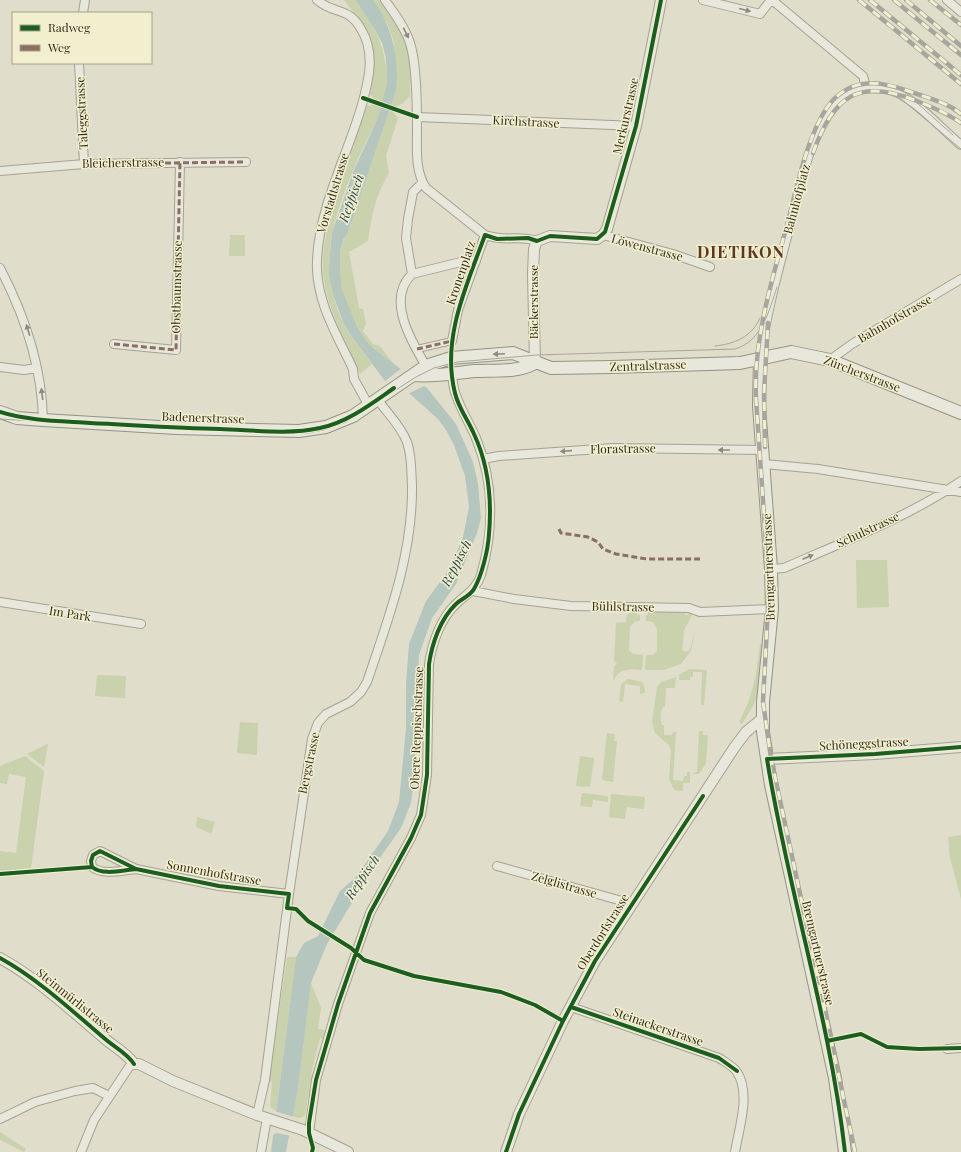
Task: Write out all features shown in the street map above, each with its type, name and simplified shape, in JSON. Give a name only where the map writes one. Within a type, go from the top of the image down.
[{"type":"main road","name":"Zürcherstrasse","points":[[760,357],[791,352],[830,360],[961,412]]},
{"type":"main road","name":"Zentralstrasse","points":[[414,375],[424,363],[451,358],[513,353],[527,358],[535,363],[551,368],[720,364],[740,362],[760,357]]},
{"type":"main road","name":"Bremgartnerstrasse","points":[[760,357],[759,406],[771,569],[772,609],[762,719],[767,759],[780,830],[835,1078],[845,1152]]},
{"type":"main road","points":[[451,358],[452,374]]},
{"type":"main road","points":[[414,375],[427,376],[522,369],[535,363]]},
{"type":"main road","name":"Badenerstrasse","points":[[0,420],[17,418],[176,428],[299,431],[334,425],[373,403],[414,375]]},
{"type":"main road","name":"Badenerstrasse","points":[[0,412],[17,418]]},
{"type":"street","points":[[83,12],[85,0]]},
{"type":"street","name":"Vorstadtstrasse","points":[[317,0],[328,8],[344,12],[351,16],[362,30],[370,51],[369,72],[364,92],[319,234],[317,261],[319,289],[326,310],[353,369],[354,379],[373,403]]},
{"type":"street","points":[[385,0],[403,27],[410,43],[414,62],[418,162],[422,183],[432,195],[485,235],[497,240],[528,238],[537,241]]},
{"type":"street","name":"Merkurstrasse","points":[[603,235],[607,229],[636,126],[661,0]]},
{"type":"street","points":[[703,0],[760,14],[772,0],[863,76],[866,87]]},
{"type":"street","points":[[947,0],[961,12]]},
{"type":"street","name":"Taleggstrasse","points":[[79,64],[84,164]]},
{"type":"street","name":"Bahnhofplatz","points":[[760,357],[769,306],[807,162],[829,111],[842,97],[854,90],[866,87],[884,87],[899,93],[961,145]]},
{"type":"street","name":"Kirchstrasse","points":[[417,117],[636,126]]},
{"type":"street","name":"Obstbaumstrasse","points":[[114,344],[176,350],[180,162]]},
{"type":"street","name":"Bleicherstrasse","points":[[0,170],[84,164],[246,162]]},
{"type":"street","points":[[422,183],[413,192],[408,219],[406,238],[412,274],[403,287],[399,300],[405,323],[424,363]]},
{"type":"street","name":"Kronenplatz","points":[[417,349],[452,341],[458,310],[485,235]]},
{"type":"street","name":"Löwenstrasse","points":[[537,241],[550,236],[594,239],[603,235],[673,254],[710,267]]},
{"type":"street","name":"Bäckerstrasse","points":[[535,363],[533,274],[534,249],[537,241]]},
{"type":"street","name":"Kronenplatz","points":[[412,274],[465,261],[476,261]]},
{"type":"street","points":[[2,272],[24,318],[43,397],[43,420]]},
{"type":"street","name":"Bahnhofstrasse","points":[[830,360],[852,344],[961,280]]},
{"type":"street","points":[[0,367],[24,370],[37,368]]},
{"type":"street","name":"Obere Reppischstrasse","points":[[309,1133],[316,1080],[346,982],[370,913],[411,838],[421,815],[426,788],[429,664],[432,647],[444,621],[455,605],[473,591],[480,576],[489,536],[490,493],[483,459],[474,433],[455,394],[452,374]]},
{"type":"street","name":"Bergstrasse","points":[[257,1115],[265,1080],[289,894],[312,739],[318,723],[326,714],[350,702],[361,692],[367,682],[394,605],[408,544],[411,519],[410,451],[403,433],[373,403]]},
{"type":"street","name":"Florastrasse","points":[[483,459],[499,456],[613,448],[763,450]]},
{"type":"street","points":[[764,464],[818,469],[961,492]]},
{"type":"street","name":"Schulstrasse","points":[[771,569],[784,568],[874,528],[948,490],[961,481]]},
{"type":"street","name":"Bühlstrasse","points":[[473,591],[514,599],[571,606],[689,608],[700,612],[772,609]]},
{"type":"street","name":"Im Park","points":[[0,602],[141,624]]},
{"type":"street","name":"Oberdorfstrasse","points":[[506,1152],[518,1114],[595,961],[740,739],[762,719]]},
{"type":"street","name":"Schöneggstrasse","points":[[767,759],[876,754],[961,747]]},
{"type":"street","name":"Sonnenhofstrasse","points":[[136,869],[102,872],[92,867],[91,861],[93,855],[100,852],[136,869],[219,886],[289,894]]},
{"type":"street","name":"Zelglistrasse","points":[[497,866],[622,901],[630,906]]},
{"type":"street","name":"Steinmürlistrasse","points":[[0,958],[42,986],[114,1047],[129,1056],[134,1064],[140,1064],[174,1081],[269,1119]]},
{"type":"street","name":"Steinackerstrasse","points":[[571,1007],[719,1058],[737,1071],[743,1091],[743,1109],[735,1152]]},
{"type":"street","points":[[946,1049],[961,1048]]},
{"type":"street","points":[[81,1152],[94,1120],[129,1066],[134,1064]]},
{"type":"street","points":[[0,1119],[35,1102],[75,1091],[93,1088],[109,1096]]},
{"type":"street","points":[[261,1152],[269,1119],[296,1127],[348,1152]]},
{"type":"green space","points":[[344,0],[356,0],[363,9],[379,38],[385,60],[387,83],[383,106],[348,182],[338,212],[331,241],[330,270],[336,306],[344,324],[360,349],[372,364],[360,374],[331,309],[323,271],[323,257],[327,228],[331,214],[345,167],[349,159],[348,158],[354,146],[352,145],[367,106],[372,105],[374,99],[370,94],[374,65],[374,54],[371,43],[361,23]]},
{"type":"green space","points":[[373,0],[381,0],[407,45],[410,61],[410,96],[402,104],[396,106],[393,112],[398,118],[386,156],[389,173],[384,181],[375,206],[368,241],[349,252],[359,308],[363,309],[366,324],[363,331],[373,344],[380,346],[395,366],[366,341],[358,329],[347,307],[340,281],[339,268],[343,243],[396,91],[394,42],[388,25]]},
{"type":"green space","points":[[230,235],[245,235],[245,256],[229,256]]},
{"type":"green space","points":[[856,560],[887,560],[889,607],[857,608]]},
{"type":"green space","points":[[630,612],[637,612],[637,615],[640,615],[640,621],[635,621],[630,627],[629,650],[633,654],[643,655],[642,670],[624,670],[615,677],[613,682],[614,667],[617,663],[614,661],[616,623],[626,622],[627,615]]},
{"type":"green space","points":[[648,612],[685,613],[685,615],[693,613],[684,630],[682,650],[685,652],[690,650],[696,627],[691,651],[681,664],[664,670],[645,670],[646,655],[653,655],[657,651],[657,629],[653,622],[646,621],[646,615],[648,615]]},
{"type":"green space","points":[[760,644],[763,644],[757,696],[742,724],[739,722],[748,703],[754,684]]},
{"type":"green space","points":[[689,669],[707,670],[704,705],[701,705],[702,672],[693,672],[693,677],[690,677],[690,680],[679,680],[679,675]]},
{"type":"green space","points":[[97,675],[126,676],[125,698],[95,696]]},
{"type":"green space","points":[[676,677],[675,688],[666,688],[665,707],[662,709],[661,718],[662,725],[664,725],[664,735],[672,735],[673,732],[676,732],[673,780],[683,781],[684,776],[687,776],[687,772],[690,772],[690,783],[683,783],[683,791],[674,790],[669,779],[671,751],[669,745],[655,733],[652,722],[657,687],[661,682]]},
{"type":"green space","points":[[628,679],[642,682],[645,688],[645,693],[640,694],[640,686],[625,684],[623,702],[619,701],[621,684]]},
{"type":"green space","points":[[240,722],[258,723],[257,755],[237,753]]},
{"type":"green space","points":[[699,731],[703,731],[703,735],[708,735],[706,763],[699,774],[693,774],[697,772]]},
{"type":"green space","points":[[607,733],[615,734],[614,741],[617,741],[613,782],[602,780]]},
{"type":"green space","points":[[47,744],[48,745],[44,767],[27,754]]},
{"type":"green space","points":[[25,756],[44,771],[31,868],[0,871],[0,851],[16,853],[26,777],[9,774],[7,784],[0,783],[0,766]]},
{"type":"green space","points":[[580,756],[594,758],[590,787],[576,786]]},
{"type":"green space","points":[[582,793],[608,796],[608,802],[593,800],[592,807],[580,806]]},
{"type":"green space","points":[[611,794],[645,797],[644,809],[627,807],[625,819],[609,817]]},
{"type":"green space","points":[[197,817],[215,822],[211,834],[196,827]]},
{"type":"green space","points":[[961,835],[961,899],[950,858],[948,837]]},
{"type":"green space","points":[[287,957],[296,957],[276,1111],[270,1107],[272,1082],[269,1081]]},
{"type":"green space","points":[[311,983],[321,1008],[318,1029],[325,1030],[323,1039],[320,1038],[311,1074],[315,1075],[311,1078],[305,1116],[299,1118],[293,1117],[293,1114],[298,1089]]},
{"type":"green space","points":[[0,1132],[26,1149],[24,1152],[0,1140]]},
{"type":"water","name":"Reppisch","points":[[356,0],[373,0],[380,10],[390,32],[393,43],[397,79],[396,91],[348,232],[343,240],[340,251],[342,290],[356,325],[366,341],[383,356],[427,388],[456,424],[473,462],[478,484],[481,518],[477,533],[456,584],[432,618],[419,655],[414,780],[411,803],[401,828],[374,866],[327,944],[311,983],[298,1089],[286,1152],[271,1152],[296,957],[304,943],[318,936],[340,891],[356,877],[388,831],[399,802],[406,728],[406,683],[409,644],[426,601],[449,570],[463,537],[469,507],[465,476],[454,445],[446,430],[438,419],[410,394],[385,381],[352,337],[343,322],[334,297],[329,276],[332,233],[353,172],[378,118],[387,84],[386,58],[382,43]]},
{"type":"pier","points":[[402,368],[426,385],[408,394],[407,392],[404,393],[385,381]]},
{"type":"pier","points":[[274,1111],[294,1117],[291,1136],[277,1133],[272,1135]]},
{"type":"tram line","points":[[891,85],[907,94],[953,135]]},
{"type":"tram line","points":[[884,91],[900,98],[961,149]]},
{"type":"tram line","points":[[0,419],[166,429],[308,433],[324,430],[346,422],[416,377],[434,368],[457,362],[537,355],[735,349],[744,345],[758,332],[767,315],[777,287]]},
{"type":"tram line","points":[[715,346],[735,341],[747,335],[757,325],[760,318]]},
{"type":"railway","points":[[859,0],[961,84]]},
{"type":"railway","points":[[870,0],[961,75]]},
{"type":"railway","points":[[894,0],[961,55]]},
{"type":"railway","points":[[906,0],[961,46]]},
{"type":"railway","points":[[930,0],[961,25]]},
{"type":"railway","points":[[855,1152],[771,758],[763,702],[769,588],[756,399],[758,353],[765,308],[801,172],[812,137],[826,108],[845,90],[866,83],[877,83],[898,88],[947,105],[961,114]]},
{"type":"railway","points":[[813,153],[821,133],[830,117],[840,105],[851,97],[864,92],[879,91],[896,94],[934,108],[961,123]]},
{"type":"railway","points":[[765,447],[764,393],[768,323]]},
{"type":"marked path","points":[[114,344],[176,350],[180,162]]},
{"type":"marked path","points":[[84,164],[246,162]]},
{"type":"marked path","points":[[417,349],[452,341]]},
{"type":"marked path","points":[[559,529],[561,533],[588,537],[598,542],[603,549],[616,554],[647,559],[700,559]]},
{"type":"cycle path","points":[[312,1152],[313,1148],[309,1133],[309,1123],[316,1080],[338,1004],[370,913],[411,838],[421,815],[427,775],[429,664],[432,648],[445,617],[456,604],[470,594],[474,589],[482,570],[487,547],[490,521],[490,495],[486,470],[472,429],[456,398],[452,372],[451,352],[458,312],[464,292],[485,235],[497,239],[528,238],[537,241],[550,236],[597,239],[605,232],[636,126],[661,0]]},
{"type":"cycle path","points":[[363,98],[417,117]]},
{"type":"cycle path","points":[[0,412],[33,419],[56,421],[283,432],[308,430],[330,425],[359,412],[394,388]]},
{"type":"cycle path","points":[[845,1152],[829,1053],[786,857],[767,759],[875,754],[961,747]]},
{"type":"cycle path","points":[[506,1152],[519,1114],[563,1021],[595,961],[703,796]]},
{"type":"cycle path","points":[[100,851],[136,869],[113,872],[97,870],[92,867],[91,861],[93,855],[100,851]]},
{"type":"cycle path","points":[[0,874],[92,867]]},
{"type":"cycle path","points":[[136,869],[219,886],[289,894],[287,908],[296,909],[308,921],[351,948],[364,960],[414,976],[501,992],[535,1005],[563,1021]]},
{"type":"cycle path","points":[[0,958],[28,975],[54,995],[124,1053],[134,1064]]},
{"type":"cycle path","points":[[571,1007],[719,1058],[737,1071]]},
{"type":"cycle path","points":[[827,1041],[861,1034],[887,1047],[919,1049],[961,1048]]},
{"type":"district","name":"DIETIKON","points":[[741,252]]}]
